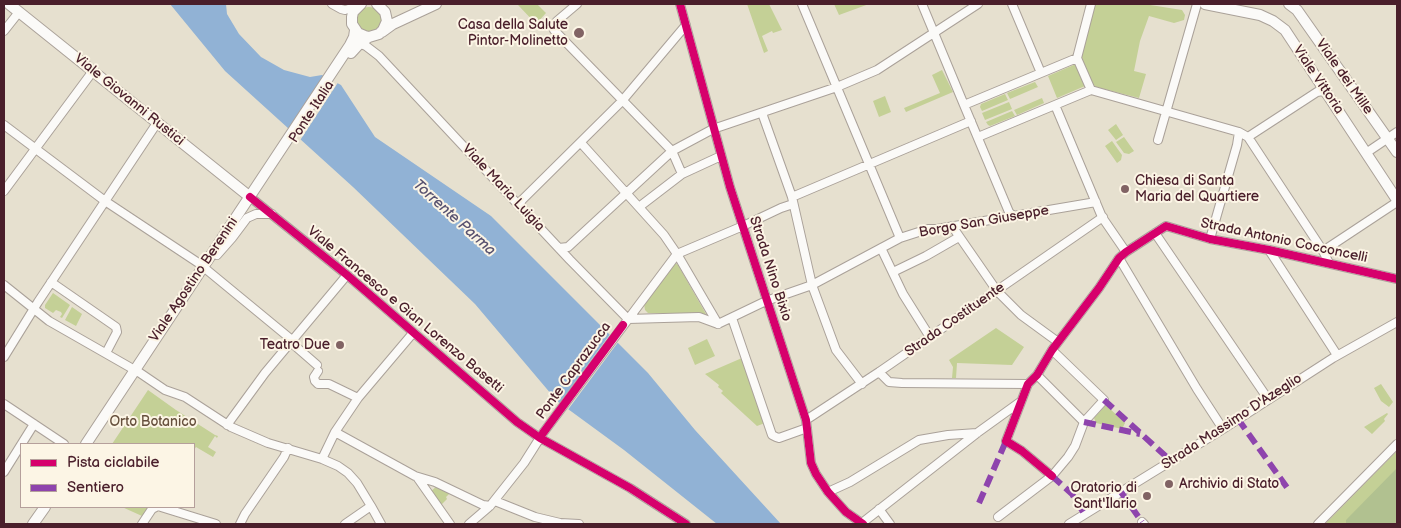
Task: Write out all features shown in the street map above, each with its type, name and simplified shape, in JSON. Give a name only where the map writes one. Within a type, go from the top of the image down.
[{"type":"main road","name":"Viale Giovanni Rustici","points":[[9,4],[157,122],[254,195]]},
{"type":"main road","name":"Ponte Italia","points":[[354,44],[352,17],[353,12],[360,4]]},
{"type":"main road","points":[[354,27],[362,35],[373,36],[386,26],[387,16],[384,9],[378,4]]},
{"type":"main road","name":"Ponte Italia","points":[[254,195],[354,44],[436,4]]},
{"type":"main road","name":"Viale Vittoria","points":[[1212,4],[1260,15],[1273,21],[1285,30],[1397,201]]},
{"type":"main road","name":"Viale dei Mille","points":[[1296,6],[1397,152]]},
{"type":"main road","name":"Viale Agostino Berenini","points":[[205,268],[217,255],[254,195]]},
{"type":"main road","name":"Viale Agostino Berenini","points":[[137,372],[254,195]]},
{"type":"main road","points":[[94,443],[106,426],[137,372]]},
{"type":"main road","points":[[87,443],[137,372]]},
{"type":"main road","points":[[33,524],[44,508]]},
{"type":"main road","points":[[41,524],[51,508]]},
{"type":"street","points":[[332,4],[348,10],[360,4]]},
{"type":"street","points":[[332,4],[336,11],[354,27]]},
{"type":"street","points":[[577,4],[554,25],[554,30],[672,151],[682,174]]},
{"type":"street","name":"Strada Nino Bixio","points":[[680,4],[721,156],[806,424],[811,463],[828,492],[846,512],[863,523]]},
{"type":"street","points":[[802,4],[900,238]]},
{"type":"street","points":[[922,4],[1009,212],[1016,216]]},
{"type":"street","points":[[559,248],[568,247],[672,151],[713,129],[837,87],[877,70],[978,4]]},
{"type":"street","points":[[1012,4],[1041,73]]},
{"type":"street","points":[[1091,4],[1077,58],[1091,90]]},
{"type":"street","points":[[1158,140],[1197,4]]},
{"type":"street","points":[[4,31],[19,12]]},
{"type":"street","points":[[523,208],[520,205],[522,200],[622,101],[686,24]]},
{"type":"street","name":"Viale Maria Luigia","points":[[373,36],[379,56]]},
{"type":"street","name":"Viale Maria Luigia","points":[[354,44],[366,46],[379,56],[523,208],[626,322]]},
{"type":"street","points":[[964,105],[1077,58]]},
{"type":"street","points":[[4,191],[93,71]]},
{"type":"street","points":[[978,138],[1091,90],[1239,132],[1248,137],[1329,263]]},
{"type":"street","points":[[1248,137],[1317,92],[1323,91],[1327,94]]},
{"type":"street","points":[[1055,105],[1103,217],[1126,252]]},
{"type":"street","points":[[762,113],[793,200],[812,285],[836,350],[862,384]]},
{"type":"street","points":[[677,254],[743,226],[870,164],[971,121]]},
{"type":"street","points":[[4,357],[157,122]]},
{"type":"street","points":[[4,126],[105,201],[205,268],[292,340],[294,345],[318,368],[314,381],[318,384],[329,384],[358,398]]},
{"type":"street","points":[[1210,240],[1239,132]]},
{"type":"street","points":[[1366,153],[1397,132]]},
{"type":"street","points":[[581,143],[664,235],[718,324]]},
{"type":"street","points":[[639,207],[682,174],[721,156]]},
{"type":"street","name":"Viale Francesco e Gian Lorenzo Basetti","points":[[254,195],[272,214],[347,275],[518,422],[630,488],[674,521],[686,524]]},
{"type":"street","points":[[1323,251],[1397,201]]},
{"type":"street","name":"Borgo San Giuseppe","points":[[718,324],[766,301],[812,285],[900,238],[928,228],[937,229],[1096,202]]},
{"type":"street","points":[[217,255],[249,216],[260,213],[272,214]]},
{"type":"street","name":"Strada Costituente","points":[[732,318],[772,435],[778,438],[806,424],[1103,217]]},
{"type":"street","points":[[952,226],[996,290],[1021,315],[1058,342]]},
{"type":"street","name":"Strada Antonio Cocconcelli","points":[[1155,233],[1166,226],[1210,240],[1269,250],[1397,279]]},
{"type":"street","points":[[1052,476],[1022,451],[1006,441],[1028,384],[1119,258],[1155,233],[1268,399]]},
{"type":"street","points":[[893,272],[960,237]]},
{"type":"street","points":[[881,248],[903,294],[930,337]]},
{"type":"street","points":[[1269,250],[1338,355]]},
{"type":"street","name":"Ponte Caprazucca","points":[[469,524],[493,504],[677,254]]},
{"type":"street","points":[[1119,258],[1223,429]]},
{"type":"street","points":[[227,425],[292,340],[347,275]]},
{"type":"street","points":[[52,282],[116,327],[117,332],[107,350]]},
{"type":"street","points":[[4,285],[53,324],[107,350],[165,390],[185,397],[227,425],[255,438],[322,459],[338,466],[351,476],[360,488],[380,524]]},
{"type":"street","points":[[626,322],[699,317],[718,324]]},
{"type":"street","name":"Strada Massimo D'Azeglio","points":[[1069,524],[1338,355],[1397,322]]},
{"type":"street","points":[[322,459],[335,432],[358,398],[413,333]]},
{"type":"street","points":[[998,517],[1052,476],[1075,446],[1084,422],[1104,400],[1052,350]]},
{"type":"street","points":[[879,372],[889,382],[1028,384]]},
{"type":"street","points":[[1036,375],[1084,422]]},
{"type":"street","points":[[863,523],[977,433],[1021,402]]},
{"type":"street","points":[[4,404],[62,443]]},
{"type":"street","points":[[22,443],[34,424]]},
{"type":"street","points":[[335,432],[416,476],[435,482],[483,505],[493,504],[560,524],[579,524]]},
{"type":"street","points":[[828,492],[850,482],[919,440],[977,433]]},
{"type":"street","points":[[1318,524],[1397,444]]},
{"type":"street","points":[[4,472],[20,446]]},
{"type":"street","points":[[240,524],[247,510],[284,457],[288,448]]},
{"type":"street","points":[[416,476],[450,524]]},
{"type":"street","points":[[345,524],[371,506]]},
{"type":"street","points":[[142,524],[155,508]]},
{"type":"street","points":[[164,508],[216,524]]},
{"type":"street","points":[[879,509],[890,524]]},
{"type":"green space","points":[[519,4],[537,4],[546,13],[536,24]]},
{"type":"green space","points":[[747,4],[769,4],[782,30],[773,33],[772,31],[762,36],[768,51],[764,53]]},
{"type":"green space","points":[[834,4],[869,4],[839,15]]},
{"type":"green space","points":[[1093,4],[1144,4],[1182,10],[1185,15],[1184,20],[1174,23],[1149,16],[1140,41],[1134,71],[1146,74],[1139,98],[1096,87],[1092,84],[1081,55]]},
{"type":"green space","points":[[369,7],[374,8],[380,14],[380,24],[374,30],[369,31],[364,30],[358,24],[357,19],[358,14],[364,8]]},
{"type":"green space","points":[[1076,64],[1085,86],[1057,98],[1048,76]]},
{"type":"green space","points":[[942,70],[953,92],[906,112],[904,108],[940,93],[932,75]]},
{"type":"green space","points":[[1035,82],[1038,87],[1010,99],[1007,93]]},
{"type":"green space","points":[[1005,94],[1008,100],[982,111],[981,104]]},
{"type":"green space","points":[[885,96],[891,112],[879,117],[873,101]]},
{"type":"green space","points":[[1042,98],[1044,103],[1017,115],[1014,110]]},
{"type":"green space","points":[[1009,102],[1012,109],[985,120],[982,113]]},
{"type":"green space","points":[[1012,111],[1015,116],[990,126],[986,122]]},
{"type":"green space","points":[[1116,124],[1123,135],[1116,140],[1108,130]]},
{"type":"green space","points":[[1124,137],[1134,151],[1129,154],[1124,153],[1116,142]]},
{"type":"green space","points":[[1112,141],[1122,155],[1121,160],[1117,163],[1105,146]]},
{"type":"green space","points":[[675,263],[678,265],[706,314],[648,313],[645,310],[644,304]]},
{"type":"green space","points":[[53,293],[70,305],[62,318],[60,317],[61,312],[56,310],[53,313],[45,308]]},
{"type":"green space","points":[[72,307],[82,314],[76,326],[65,320]]},
{"type":"green space","points":[[996,328],[1024,347],[1012,365],[957,363],[956,378],[952,378],[953,367],[949,360]]},
{"type":"green space","points":[[707,339],[715,356],[695,365],[688,348]]},
{"type":"green space","points":[[742,358],[765,423],[757,426],[721,393],[723,391],[718,387],[719,385],[705,374]]},
{"type":"green space","points":[[1381,384],[1393,402],[1389,407],[1381,401],[1374,388]]},
{"type":"green space","name":"Orto Botanico","points":[[148,390],[218,436],[217,438],[215,436],[208,447],[216,452],[213,457],[196,447],[195,448],[195,443],[113,443]]},
{"type":"green space","points":[[1106,405],[1125,423],[1122,429],[1096,423],[1094,418]]},
{"type":"green space","points":[[1387,413],[1385,421],[1372,434],[1364,427]]},
{"type":"green space","points":[[1397,451],[1397,524],[1325,524]]},
{"type":"green space","points":[[1397,468],[1397,524],[1346,524],[1346,520]]},
{"type":"green space","points":[[437,486],[451,492],[440,506],[430,492]]},
{"type":"green space","points":[[124,508],[147,508],[142,516]]},
{"type":"water","name":"Torrente Parma","points":[[170,4],[226,4],[227,14],[239,34],[261,57],[284,70],[310,77],[322,75],[341,85],[375,137],[491,216],[648,373],[695,430],[781,524],[717,524],[624,450],[557,401],[475,304],[353,187],[225,71]]},
{"type":"pier","points":[[325,74],[339,81],[299,142],[287,131]]},
{"type":"pier","points":[[611,333],[619,341],[567,411],[558,405]]},
{"type":"marked path","points":[[1104,400],[1171,461]]},
{"type":"marked path","points":[[1238,419],[1288,489]]},
{"type":"marked path","points":[[1084,422],[1140,434]]},
{"type":"marked path","points":[[979,503],[1006,441]]},
{"type":"marked path","points":[[1052,476],[1072,494],[1085,515]]},
{"type":"marked path","points":[[1121,492],[1142,522]]},
{"type":"cycle path","points":[[680,4],[730,187],[806,420],[811,463],[828,492],[846,512],[863,524]]},
{"type":"cycle path","points":[[250,197],[347,275],[517,422],[540,438],[630,488],[686,524]]},
{"type":"cycle path","points":[[1052,476],[1022,451],[1006,441],[1028,384],[1037,375],[1052,350],[1119,258],[1166,226],[1210,239],[1269,250],[1397,279]]},
{"type":"cycle path","points":[[543,433],[623,325]]},
{"type":"place","name":"Casa della Salute Pintor-Molinetto","points":[[579,33]]},
{"type":"place","name":"Chiesa di Santa Maria del Quartiere","points":[[1125,189]]},
{"type":"place","name":"Teatro Due","points":[[340,345]]},
{"type":"place","name":"Archivio di Stato","points":[[1169,484]]},
{"type":"place","name":"Oratorio di Sant'Ilario","points":[[1147,496]]}]
